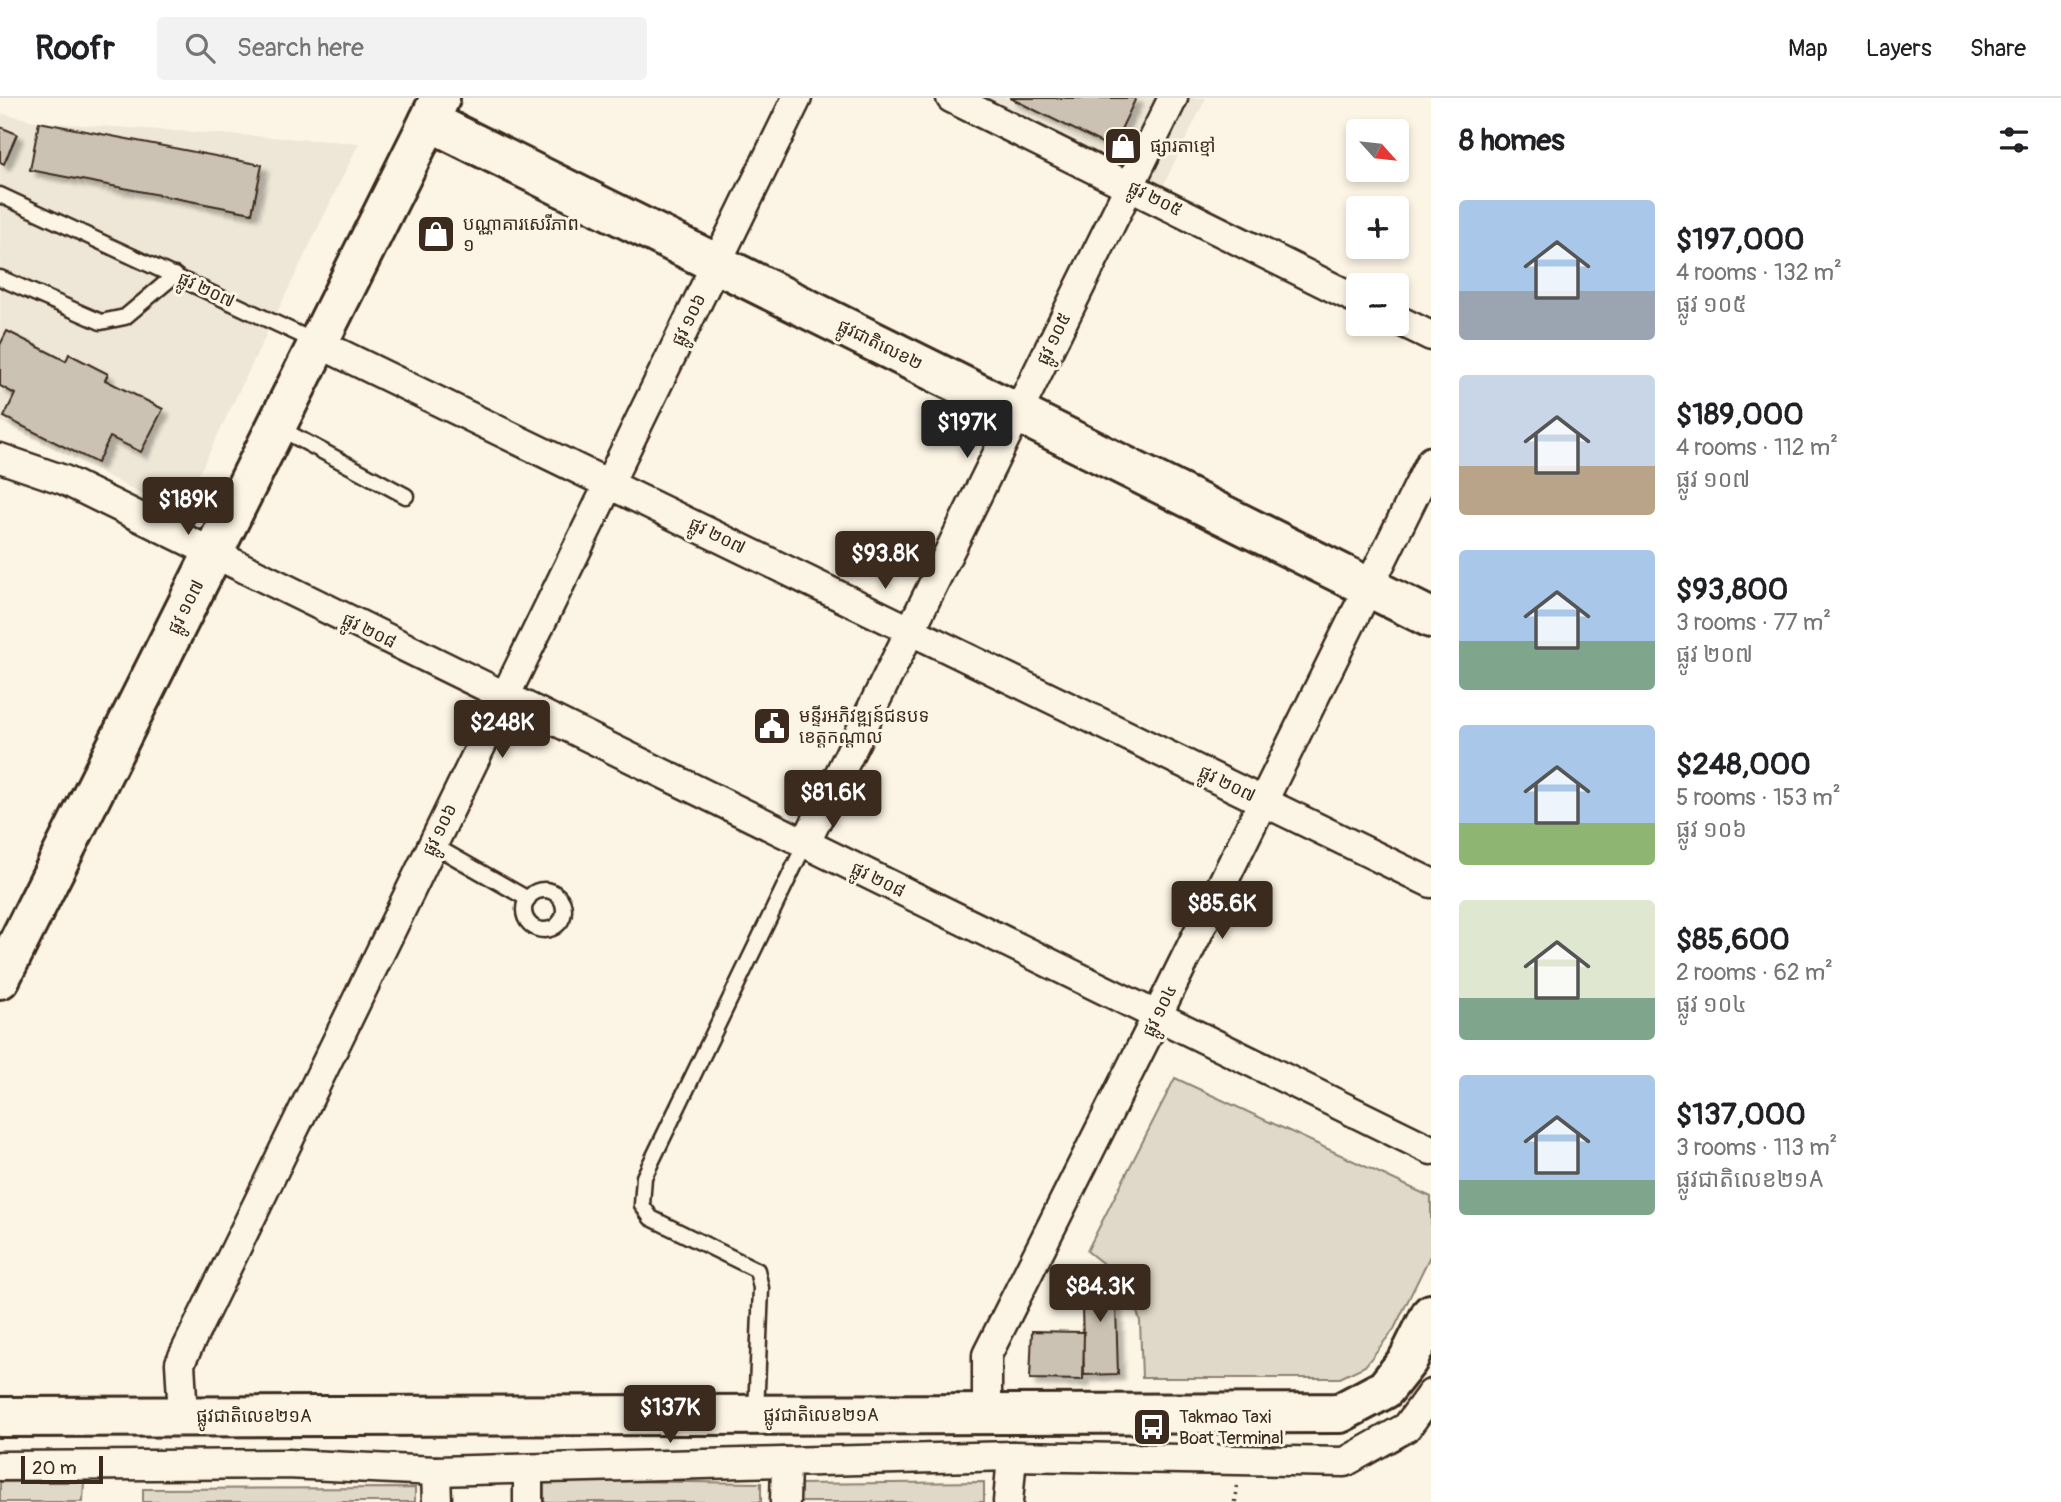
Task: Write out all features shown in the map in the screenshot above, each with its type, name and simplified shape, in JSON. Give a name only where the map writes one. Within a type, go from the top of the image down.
[{"type":"street","name":"ផ្លូវ ១០៦","points":[[183,1416],[180,1363],[797,98]]},
{"type":"street","name":"ផ្លូវ ២០៥","points":[[951,98],[1346,294]]},
{"type":"street","name":"ផ្លូវ ១០៥","points":[[805,844],[1172,98]]},
{"type":"street","name":"ផ្លូវជាតិលេខ២","points":[[434,110],[716,264],[1431,618]]},
{"type":"street","name":"ផ្លូវ ១០៧","points":[[0,979],[10,935],[212,554],[434,110]]},
{"type":"street","points":[[1409,325],[1431,336]]},
{"type":"street","name":"ផ្លូវ ២០៧","points":[[318,343],[1431,883]]},
{"type":"street","name":"ផ្លូវ ២០៨","points":[[0,458],[64,480],[1431,1150]]},
{"type":"street","name":"ផ្លូវ ១០៤","points":[[987,1415],[986,1355],[1431,461]]},
{"type":"street","name":"ផ្លូវជាតិលេខ២១A","points":[[0,1417],[1340,1413],[1385,1389],[1408,1360],[1431,1314]]},
{"type":"street","points":[[0,1466],[287,1464],[436,1471],[1012,1456],[1345,1462],[1407,1427],[1431,1394]]},
{"type":"street","points":[[1009,1502],[1012,1456]]},
{"type":"street","points":[[785,1502],[786,1462]]},
{"type":"street","points":[[528,1469],[528,1502]]},
{"type":"street","points":[[436,1471],[437,1502]]},
{"type":"lane","name":"ផ្លូវ ២០៧","points":[[0,195],[318,343]]},
{"type":"lane","points":[[0,278],[101,322],[125,317],[175,275]]},
{"type":"lane","points":[[277,427],[406,496]]},
{"type":"lane","points":[[756,1415],[761,1288],[757,1270],[651,1218],[642,1205],[643,1186],[644,1177],[805,844]]},
{"type":"lane","points":[[433,845],[528,899]]},
{"type":"shaded area","name":"ផ្សារតាខ្មៅ","points":[[968,98],[1206,98],[1159,194]]},
{"type":"shaded area","points":[[0,113],[39,122],[359,143],[180,513],[0,421]]},
{"type":"shaded area","points":[[1175,1078],[1431,1197],[1431,1254],[1394,1329],[1365,1366],[1340,1378],[1142,1378],[1140,1321],[1125,1276],[1115,1273],[1087,1251]]},
{"type":"shaded area","points":[[544,1480],[761,1483],[761,1502],[544,1502]]},
{"type":"shaded area","points":[[0,1482],[84,1482],[83,1502],[0,1502]]},
{"type":"shaded area","points":[[984,1482],[984,1502],[797,1502],[797,1484]]},
{"type":"shaded area","points":[[415,1488],[415,1502],[143,1502],[143,1489]]},
{"type":"building","points":[[1010,98],[1136,98],[1112,148]]},
{"type":"building","points":[[39,122],[262,165],[252,213],[30,170]]},
{"type":"building","points":[[0,127],[17,134],[4,164],[0,162]]},
{"type":"building","points":[[7,331],[66,361],[69,354],[108,374],[105,380],[163,409],[141,452],[110,437],[97,463],[4,417],[15,394],[0,386],[0,345]]},
{"type":"building","points":[[1115,1273],[1118,1374],[1084,1375],[1081,1274]]},
{"type":"building","points":[[1032,1331],[1084,1332],[1083,1380],[1030,1379]]},
{"type":"place","name":"ផ្សារតាខ្មៅ","points":[[1123,146]]},
{"type":"place","name":"បណ្ណាគារសេរីភាព ១","points":[[436,234]]},
{"type":"place","name":"មន្ទីរអភិវឌ្ឍន៍ជនបទ ខេត្តកណ្តាល","points":[[772,726]]},
{"type":"place","name":"Takmao Taxi Boat Terminal","points":[[1152,1427]]}]
